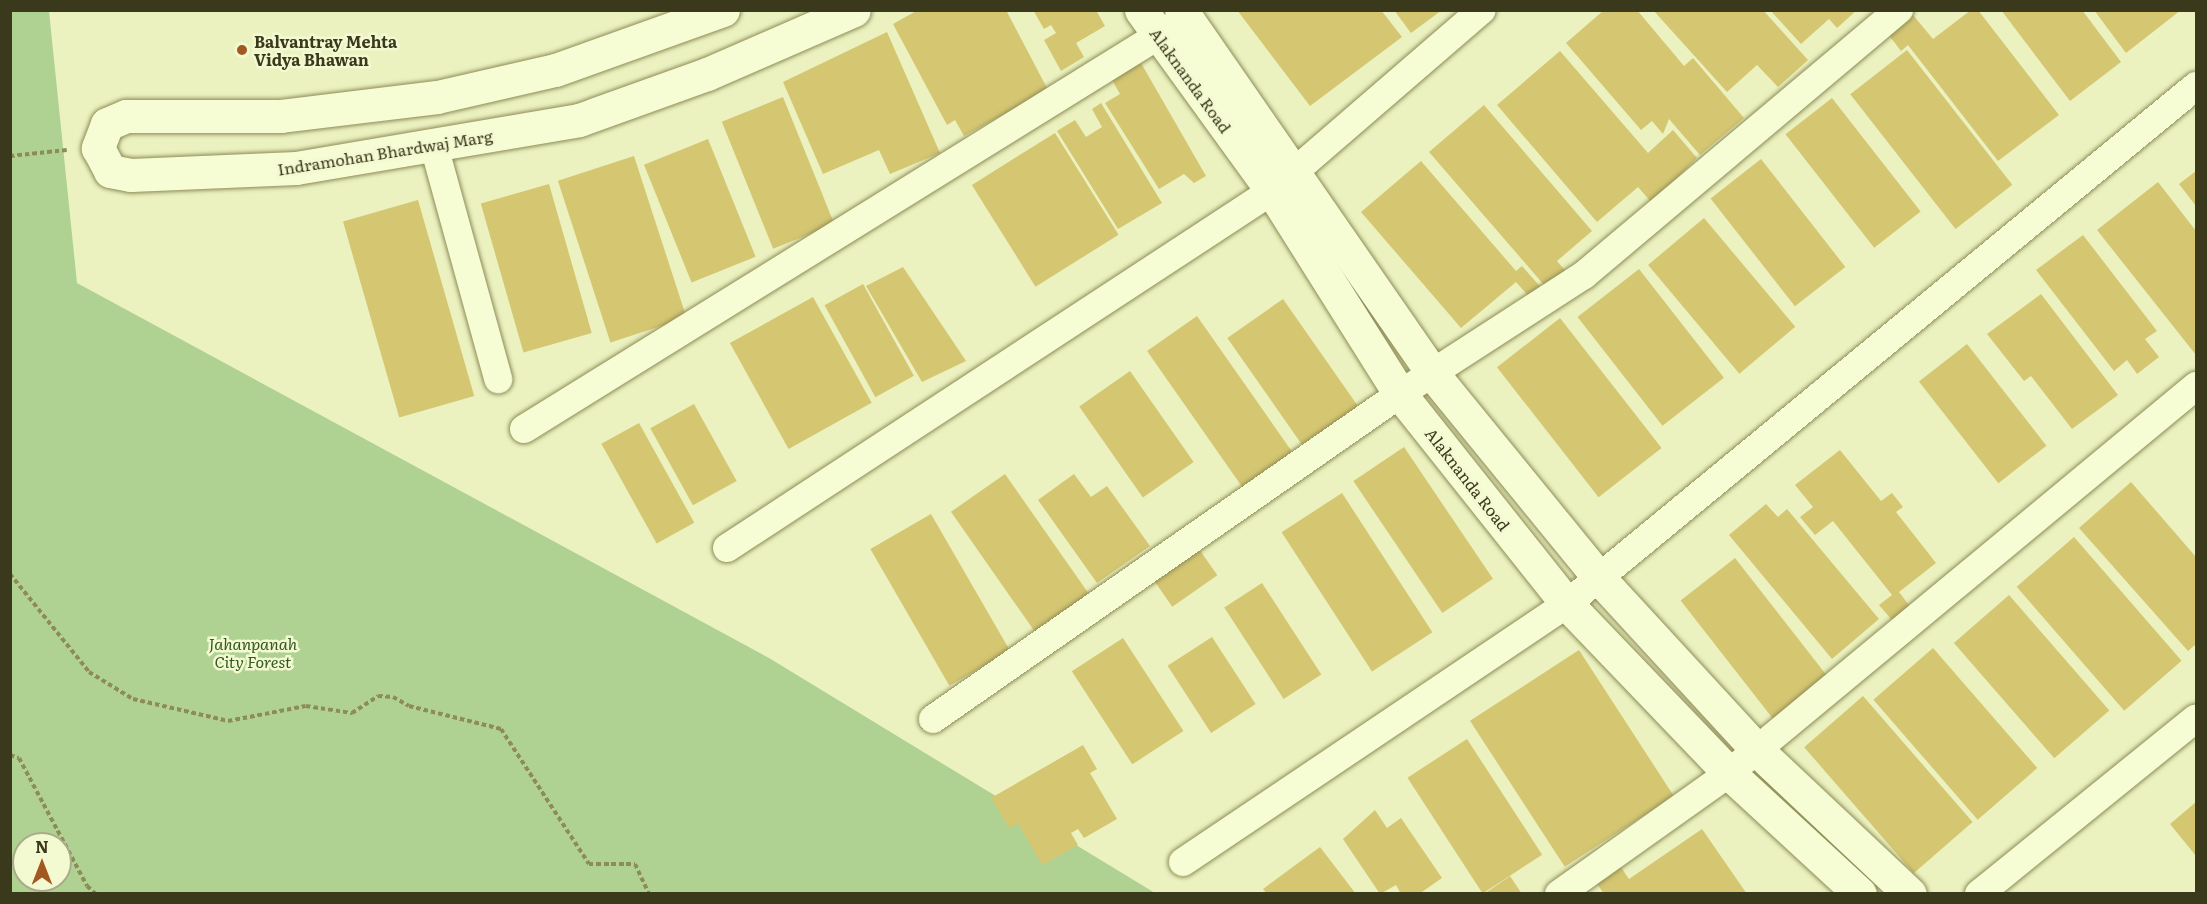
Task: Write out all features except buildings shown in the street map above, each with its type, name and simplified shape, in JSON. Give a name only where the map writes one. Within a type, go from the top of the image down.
[{"type":"street","points":[[98,148],[107,124],[126,116],[281,116],[437,97],[555,70],[723,10]]},
{"type":"street","name":"Indramohan Bhardwaj Marg","points":[[98,148],[110,171],[131,175],[296,168],[579,120],[707,74],[854,10]]},
{"type":"street","points":[[727,549],[1282,183],[1482,10]]},
{"type":"street","points":[[933,719],[1400,394],[1584,275],[1899,10]]},
{"type":"street","points":[[524,429],[1150,23],[1189,13],[1282,183],[1432,373],[1599,578],[1757,750],[1911,894]]},
{"type":"street","name":"Alaknanda Road","points":[[1150,23],[1282,183],[1400,394],[1567,603],[1729,773],[1860,894]]},
{"type":"street","points":[[1183,862],[1567,603],[2196,86]]},
{"type":"street","points":[[434,146],[498,379]]},
{"type":"street","points":[[1559,894],[1729,773],[2196,386]]},
{"type":"street","points":[[1979,894],[2196,718]]},
{"type":"path","points":[[10,156],[98,148]]},
{"type":"path","points":[[10,574],[89,672],[133,699],[228,721],[306,706],[352,713],[378,696],[393,697],[409,706],[501,729],[589,864],[635,864],[649,894]]},
{"type":"path","points":[[10,755],[19,758],[87,886],[96,894]]},
{"type":"green space","name":"Jahanpanah City Forest","points":[[10,11],[49,11],[77,283],[769,658],[1155,893],[11,893]]},
{"type":"place","name":"Balvantray Mehta Vidya Bhawan","points":[[242,50]]}]
